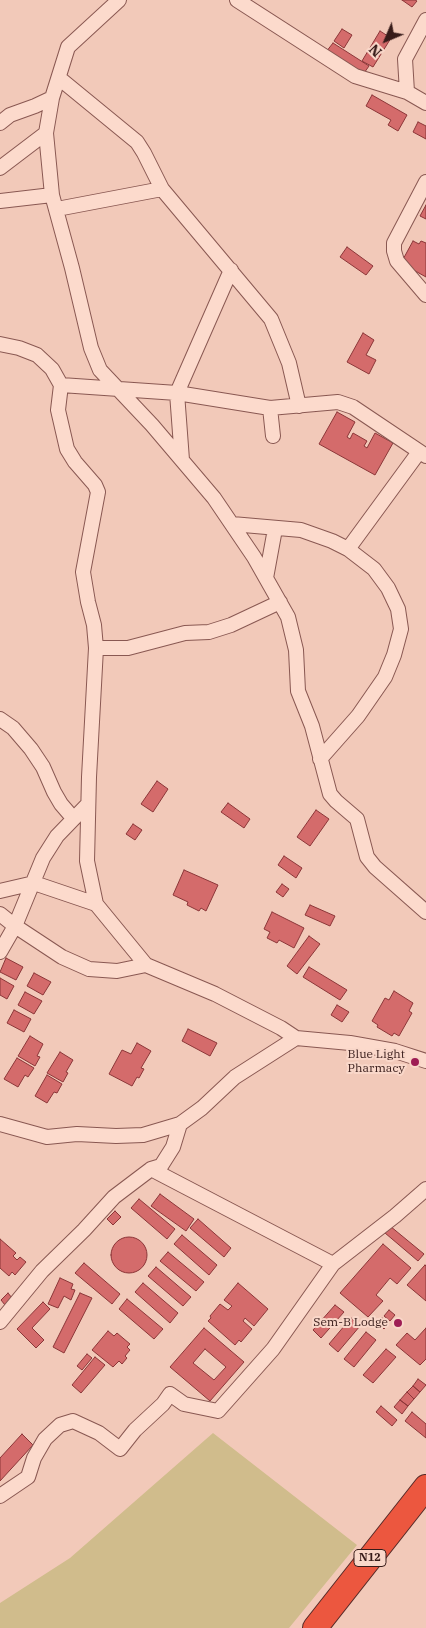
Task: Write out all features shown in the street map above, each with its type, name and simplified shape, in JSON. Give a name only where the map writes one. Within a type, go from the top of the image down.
[{"type":"highway","name":"N12","points":[[315,1628],[426,1487]]},
{"type":"street","points":[[119,0],[68,47],[52,98],[46,133],[52,195],[90,348],[100,370],[152,425],[214,498],[266,578],[288,617],[296,650],[298,691],[312,726],[330,794],[357,819],[367,857],[375,867],[426,912]]},
{"type":"street","points":[[237,0],[355,76],[407,92],[426,103]]},
{"type":"street","points":[[407,92],[405,59],[426,20]]},
{"type":"street","points":[[58,78],[137,142],[162,189],[271,319],[289,363],[299,406]]},
{"type":"street","points":[[0,124],[10,115],[52,98]]},
{"type":"street","points":[[0,168],[46,133]]},
{"type":"street","points":[[426,182],[394,243],[397,261],[426,295]]},
{"type":"street","points":[[57,209],[162,189]]},
{"type":"street","points":[[0,201],[52,195]]},
{"type":"street","points":[[182,460],[177,393],[231,270]]},
{"type":"street","points":[[0,344],[37,355],[52,369],[61,385],[58,410],[67,449],[75,462],[95,485],[98,492],[83,572],[94,625],[96,648],[87,805],[87,861],[96,904],[146,965],[214,994],[296,1038],[350,1043],[395,1051],[426,1061]]},
{"type":"street","points":[[61,385],[177,393],[270,408],[338,402],[353,407],[422,454],[348,548]]},
{"type":"street","points":[[270,408],[272,436]]},
{"type":"street","points":[[232,524],[300,530],[332,540],[348,548],[374,569],[388,588],[398,609],[401,629],[386,677],[358,716],[320,759]]},
{"type":"street","points":[[266,578],[275,529]]},
{"type":"street","points":[[96,648],[128,648],[185,633],[208,632],[231,625],[280,602]]},
{"type":"street","points":[[0,719],[12,728],[31,749],[43,767],[61,804],[74,818]]},
{"type":"street","points":[[0,952],[15,926],[43,858],[57,836],[87,805]]},
{"type":"street","points":[[0,891],[34,883],[96,904]]},
{"type":"street","points":[[0,914],[62,957],[89,969],[117,971],[146,965]]},
{"type":"street","points":[[0,1124],[46,1137],[77,1134],[143,1135],[180,1124],[202,1108],[235,1077],[296,1038]]},
{"type":"street","points":[[0,1322],[42,1271],[84,1230],[114,1197],[150,1169],[161,1166],[172,1147],[180,1124]]},
{"type":"street","points":[[150,1169],[333,1264]]},
{"type":"street","points":[[0,1496],[28,1477],[34,1458],[45,1439],[60,1425],[73,1421],[99,1433],[120,1448],[135,1430],[163,1404],[170,1394],[184,1404],[218,1411],[273,1349],[333,1264],[395,1216],[426,1189]]},
{"type":"shaded area","points":[[213,1433],[357,1545],[289,1628],[0,1628],[0,1603],[70,1558]]},
{"type":"building","points":[[402,0],[415,0],[417,1],[412,7]]},
{"type":"building","points":[[342,29],[352,35],[344,48],[334,41]]},
{"type":"building","points":[[380,31],[391,38],[373,67],[362,61]]},
{"type":"building","points":[[333,43],[369,66],[362,76],[326,52]]},
{"type":"building","points":[[372,95],[407,115],[398,131],[388,125],[391,120],[366,106]]},
{"type":"building","points":[[418,122],[426,126],[426,139],[413,132]]},
{"type":"building","points":[[426,205],[426,219],[420,216]]},
{"type":"building","points":[[413,241],[419,244],[421,241],[426,243],[426,277],[401,263]]},
{"type":"building","points":[[347,247],[373,266],[366,275],[340,257]]},
{"type":"building","points":[[363,333],[374,340],[366,355],[376,360],[369,374],[347,362]]},
{"type":"building","points":[[337,412],[355,422],[347,437],[350,439],[353,433],[367,441],[364,446],[367,448],[375,433],[393,443],[375,475],[319,444]]},
{"type":"building","points":[[157,781],[168,789],[153,812],[141,804]]},
{"type":"building","points":[[228,803],[250,819],[244,828],[221,812]]},
{"type":"building","points":[[316,810],[329,819],[310,846],[297,837]]},
{"type":"building","points":[[133,824],[142,830],[135,840],[126,834]]},
{"type":"building","points":[[284,856],[302,868],[296,878],[278,865]]},
{"type":"building","points":[[184,870],[218,885],[206,911],[201,908],[199,911],[187,905],[188,902],[173,895]]},
{"type":"building","points":[[282,884],[289,889],[283,897],[276,892]]},
{"type":"building","points":[[310,905],[335,916],[330,926],[305,915]]},
{"type":"building","points":[[272,912],[304,928],[294,948],[279,940],[277,943],[267,938],[270,932],[264,929]]},
{"type":"building","points":[[309,936],[320,944],[297,974],[287,966]]},
{"type":"building","points":[[6,958],[23,967],[16,980],[0,972]]},
{"type":"building","points":[[309,967],[347,990],[340,1000],[303,977]]},
{"type":"building","points":[[34,973],[51,982],[43,995],[27,986]]},
{"type":"building","points":[[0,978],[14,986],[7,999],[0,995]]},
{"type":"building","points":[[394,991],[413,1003],[409,1011],[412,1013],[399,1036],[394,1033],[392,1036],[377,1027],[378,1025],[372,1021],[385,998],[389,1000]]},
{"type":"building","points":[[25,992],[42,1001],[34,1014],[18,1005]]},
{"type":"building","points":[[337,1005],[349,1012],[342,1022],[331,1015]]},
{"type":"building","points":[[14,1010],[31,1019],[24,1032],[7,1023]]},
{"type":"building","points":[[188,1029],[217,1043],[210,1056],[182,1041]]},
{"type":"building","points":[[30,1036],[43,1044],[37,1056],[40,1057],[35,1066],[18,1056]]},
{"type":"building","points":[[137,1043],[151,1051],[141,1068],[144,1069],[132,1086],[109,1074],[122,1050],[131,1054]]},
{"type":"building","points":[[60,1052],[73,1060],[63,1082],[47,1073]]},
{"type":"building","points":[[17,1058],[34,1068],[28,1077],[25,1075],[18,1087],[4,1079]]},
{"type":"building","points":[[47,1075],[62,1084],[57,1093],[54,1092],[47,1103],[35,1096]]},
{"type":"building","points":[[160,1194],[194,1219],[186,1231],[151,1206]]},
{"type":"building","points":[[139,1199],[175,1229],[167,1239],[131,1208]]},
{"type":"building","points":[[115,1211],[121,1217],[113,1225],[107,1219]]},
{"type":"building","points":[[198,1219],[231,1248],[224,1257],[190,1228]]},
{"type":"building","points":[[390,1226],[424,1254],[418,1261],[385,1233]]},
{"type":"building","points":[[182,1235],[217,1265],[209,1275],[174,1244]]},
{"type":"building","points":[[129,1237],[141,1243],[147,1255],[141,1267],[129,1273],[117,1267],[111,1255],[117,1243]]},
{"type":"building","points":[[0,1239],[16,1253],[13,1256],[17,1260],[20,1257],[26,1262],[15,1275],[12,1272],[9,1276],[0,1268]]},
{"type":"building","points":[[383,1244],[411,1268],[397,1284],[390,1278],[376,1295],[383,1301],[368,1317],[340,1293]]},
{"type":"building","points":[[168,1252],[204,1282],[196,1291],[160,1261]]},
{"type":"building","points":[[84,1263],[120,1294],[112,1304],[75,1273]]},
{"type":"building","points":[[426,1266],[426,1301],[407,1285]]},
{"type":"building","points":[[156,1267],[191,1297],[183,1306],[148,1276]]},
{"type":"building","points":[[60,1278],[73,1284],[71,1289],[75,1290],[71,1300],[64,1296],[58,1308],[48,1304]]},
{"type":"building","points":[[143,1283],[178,1313],[170,1323],[135,1292]]},
{"type":"building","points":[[238,1283],[268,1309],[254,1326],[245,1318],[243,1321],[252,1329],[241,1342],[239,1340],[235,1345],[208,1321],[220,1304],[228,1310],[232,1306],[224,1300]]},
{"type":"building","points":[[8,1293],[12,1298],[5,1305],[1,1300]]},
{"type":"building","points":[[80,1293],[92,1298],[64,1353],[53,1347]]},
{"type":"building","points":[[127,1299],[163,1329],[154,1339],[119,1309]]},
{"type":"building","points":[[43,1302],[50,1309],[32,1328],[44,1340],[36,1348],[17,1329]]},
{"type":"building","points":[[335,1305],[344,1312],[321,1338],[313,1330]]},
{"type":"building","points":[[389,1310],[395,1315],[390,1321],[384,1316]]},
{"type":"building","points":[[351,1318],[360,1326],[338,1352],[329,1344]]},
{"type":"building","points":[[382,1318],[388,1324],[384,1329],[378,1323]]},
{"type":"building","points":[[204,1328],[244,1362],[210,1401],[170,1367]],"holes":[[[205,1349],[226,1367],[214,1380],[193,1363]]]},
{"type":"building","points":[[426,1328],[426,1359],[420,1365],[396,1345],[407,1333],[415,1340]]},
{"type":"building","points":[[108,1331],[114,1336],[117,1333],[130,1344],[127,1347],[130,1350],[125,1356],[127,1358],[122,1364],[119,1361],[113,1367],[92,1350]]},
{"type":"building","points":[[366,1332],[376,1340],[354,1367],[344,1359]]},
{"type":"building","points":[[386,1349],[396,1357],[373,1383],[363,1375]]},
{"type":"building","points":[[87,1354],[92,1358],[82,1370],[77,1366]]},
{"type":"building","points":[[95,1357],[105,1365],[81,1393],[72,1385]]},
{"type":"building","points":[[418,1379],[426,1385],[420,1392],[413,1386]]},
{"type":"building","points":[[413,1386],[420,1392],[414,1399],[407,1392]]},
{"type":"building","points":[[407,1392],[414,1399],[408,1406],[400,1400]]},
{"type":"building","points":[[400,1400],[408,1406],[402,1414],[394,1407]]},
{"type":"building","points":[[381,1406],[397,1420],[392,1426],[376,1412]]},
{"type":"building","points":[[412,1412],[426,1424],[426,1438],[405,1421]]},
{"type":"building","points":[[22,1434],[33,1445],[0,1481],[0,1458]]},
{"type":"place","name":"Blue Light Pharmacy","points":[[415,1062]]},
{"type":"place","name":"Sem-B Lodge","points":[[398,1323]]}]
